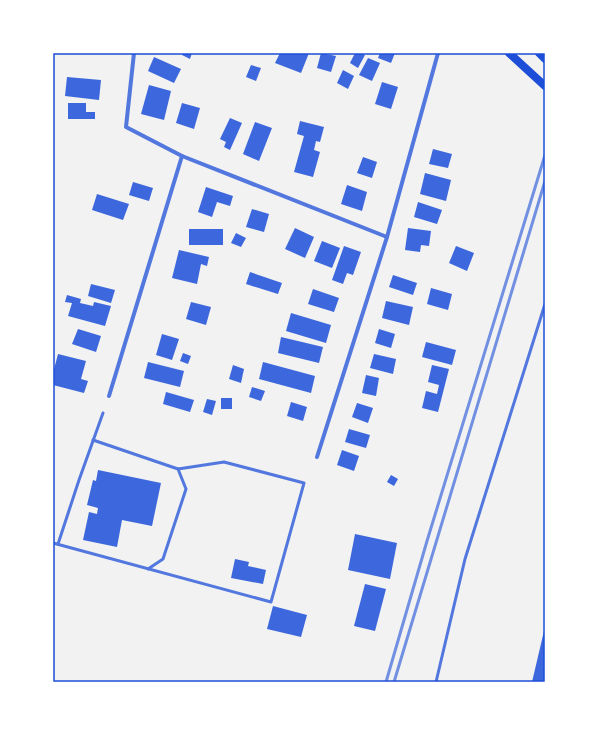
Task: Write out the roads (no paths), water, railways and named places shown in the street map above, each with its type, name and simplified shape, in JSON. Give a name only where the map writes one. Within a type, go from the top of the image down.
[{"type":"main road","points":[[509,53],[545,86]]},
{"type":"main road","points":[[539,53],[545,59]]},
{"type":"street","points":[[134,53],[126,127],[182,156],[387,237]]},
{"type":"street","points":[[317,457],[387,237],[438,53]]},
{"type":"street","points":[[109,396],[182,156]]},
{"type":"lane","points":[[436,682],[465,559],[545,304]]},
{"type":"lane","points":[[58,544],[103,413]]},
{"type":"lane","points":[[53,543],[271,602],[304,483],[224,462],[178,469],[93,440]]},
{"type":"lane","points":[[148,569],[163,558],[186,489],[178,469]]},
{"type":"railway","points":[[386,682],[427,541],[545,155]]},
{"type":"railway","points":[[394,682],[545,181]]}]
